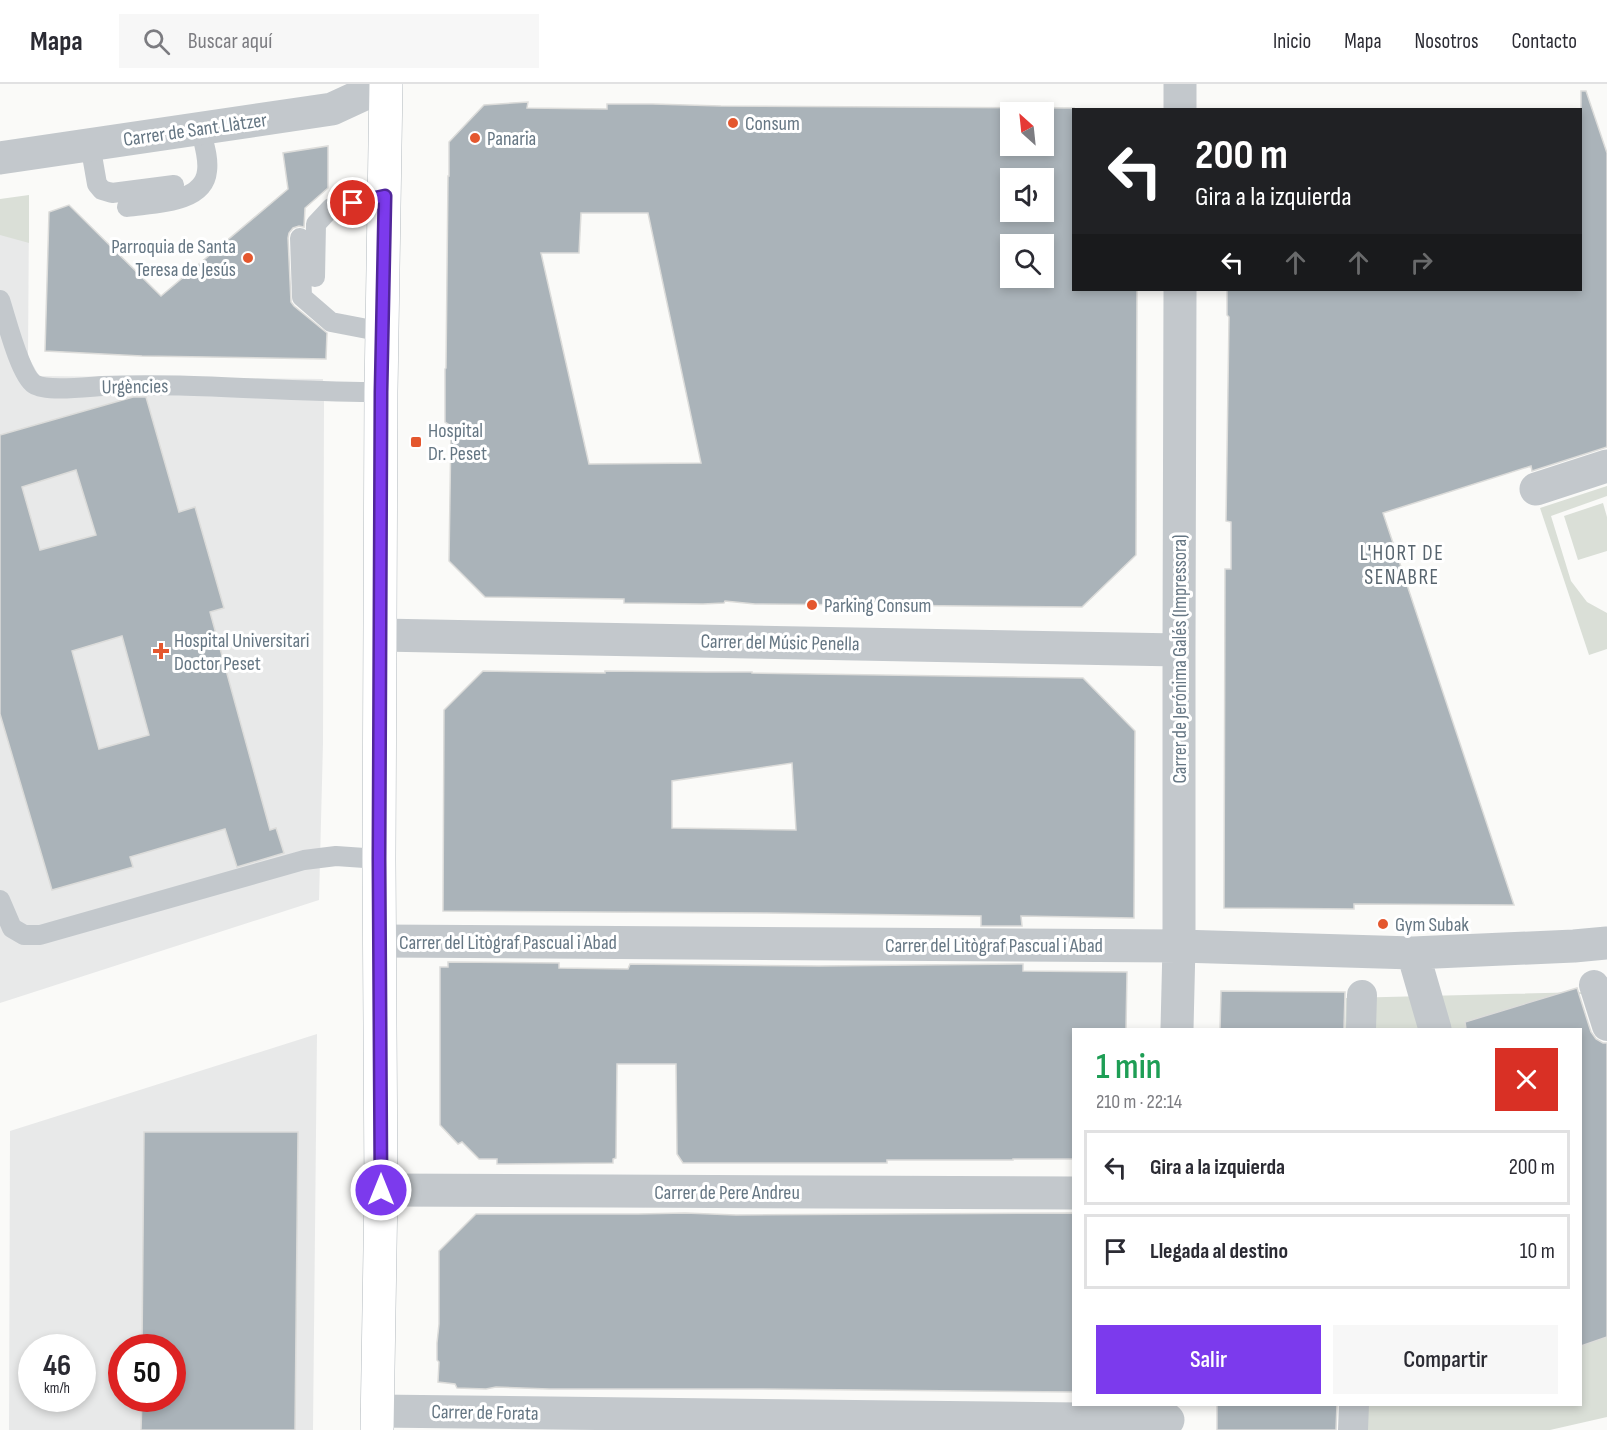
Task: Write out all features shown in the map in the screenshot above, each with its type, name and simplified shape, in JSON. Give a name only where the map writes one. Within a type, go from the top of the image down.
[{"type":"main road","points":[[377,1420],[381,1190],[379,859],[381,392],[386,84]]},
{"type":"street","name":"Carrer de Sant Llàtzer","points":[[0,158],[332,109],[386,84]]},
{"type":"street","points":[[1180,84],[1180,108]]},
{"type":"street","name":"Carrer de Jerónima Galés (Impressora)","points":[[1177,1028],[1180,291]]},
{"type":"street","points":[[1536,489],[1607,466]]},
{"type":"street","name":"Carrer del Músic Penella","points":[[381,634],[1179,650]]},
{"type":"street","name":"Carrer del Litògraf Pascual i Abad","points":[[380,941],[1179,946],[1413,953],[1607,943]]},
{"type":"street","points":[[1413,953],[1435,1028]]},
{"type":"street","points":[[1594,985],[1607,1026]]},
{"type":"street","points":[[1362,995],[1362,1028]]},
{"type":"street","name":"Carrer de Pere Andreu","points":[[381,1190],[1072,1193]]},
{"type":"street","points":[[1353,1430],[1354,1406]]},
{"type":"street","name":"Carrer de Forata","points":[[377,1420],[1168,1418]]},
{"type":"lane","points":[[127,207],[177,200],[189,196],[198,189],[205,181],[207,171],[207,159],[200,128]]},
{"type":"lane","points":[[90,144],[97,184],[102,190],[112,193],[174,185]]},
{"type":"lane","points":[[315,277],[316,224],[331,208],[385,196]]},
{"type":"lane","points":[[300,238],[302,297],[331,322],[383,332]]},
{"type":"lane","name":"Urgències","points":[[0,300],[26,376],[34,385],[51,388],[145,384],[381,392]]},
{"type":"lane","points":[[0,900],[12,928],[24,935],[40,935],[304,860],[336,856],[379,859]]},
{"type":"shaded area","points":[[29,195],[29,243],[0,235],[0,199]]},
{"type":"shaded area","name":"Hospital Universitari Doctor Peset","points":[[0,199],[29,214],[28,356],[39,376],[323,379],[324,403],[323,743],[319,900],[0,1003]]},
{"type":"shaded area","points":[[1607,486],[1607,496],[1551,516],[1571,581],[1587,602],[1607,613],[1607,649],[1589,655],[1540,508]]},
{"type":"shaded area","points":[[1603,503],[1607,517],[1607,551],[1578,560],[1564,516]]},
{"type":"shaded area","points":[[1587,992],[1472,1028],[1345,1028],[1346,998]]},
{"type":"shaded area","points":[[317,1034],[313,1430],[9,1430],[10,1131]]},
{"type":"shaded area","points":[[1607,1331],[1607,1417],[1550,1430],[1342,1430],[1342,1406],[1582,1406],[1582,1339]]},
{"type":"building","points":[[1581,91],[1586,91],[1607,153],[1607,447],[1532,471],[1531,466],[1383,513],[1514,905],[1354,904],[1354,909],[1224,908],[1225,569],[1231,569],[1231,522],[1226,521],[1229,317],[1227,315],[1227,291],[1582,291]]},
{"type":"building","points":[[528,102],[527,108],[607,109],[607,104],[1000,108],[1000,156],[1054,156],[1054,108],[1074,108],[1072,108],[1072,291],[1137,291],[1136,555],[1082,607],[755,604],[725,601],[724,603],[703,604],[624,603],[624,599],[485,597],[449,561],[451,426],[445,422],[445,369],[449,142],[484,105]],"holes":[[[581,213],[648,213],[701,463],[589,464],[541,253],[579,253]]]},
{"type":"building","name":"Parroquia de Santa Teresa de Jesús","points":[[328,146],[328,188],[305,208],[304,227],[293,228],[288,238],[291,302],[327,333],[326,359],[142,356],[45,351],[49,212],[69,205],[161,296],[288,189],[283,153]]},
{"type":"building","points":[[133,397],[146,397],[179,512],[195,507],[224,608],[210,612],[270,830],[276,828],[284,853],[237,867],[225,829],[130,857],[133,867],[52,890],[0,714],[0,435]],"holes":[[[76,470],[96,535],[40,550],[22,487]],[[122,636],[149,735],[99,749],[72,651]]]},
{"type":"building","points":[[483,671],[752,672],[1083,678],[1135,731],[1134,918],[1021,916],[1022,926],[981,926],[981,916],[443,911],[444,710]],"holes":[[[792,763],[796,830],[672,828],[672,781]]]},
{"type":"building","points":[[448,962],[559,963],[559,968],[628,969],[630,964],[819,966],[1023,964],[1023,971],[1127,972],[1126,1028],[1072,1028],[1072,1159],[887,1160],[887,1163],[683,1163],[677,1154],[676,1064],[617,1064],[616,1158],[613,1159],[613,1163],[497,1164],[497,1159],[479,1159],[462,1142],[458,1144],[440,1125],[440,967],[448,967]]},
{"type":"building","points":[[1577,988],[1591,1032],[1596,1039],[1607,1043],[1607,1337],[1582,1346],[1582,1028],[1466,1028],[1465,1022]]},
{"type":"building","points":[[1221,991],[1345,992],[1344,1028],[1220,1028]]},
{"type":"building","points":[[144,1132],[298,1132],[295,1430],[141,1430],[142,1412],[186,1412],[186,1334],[142,1334]]},
{"type":"building","points":[[1072,1213],[1072,1392],[496,1387],[486,1389],[457,1388],[455,1384],[438,1382],[439,1251],[476,1214]]},
{"type":"building","points":[[1217,1406],[1337,1406],[1336,1430],[1217,1430]]},
{"type":"place","name":"Consum","points":[[733,123]]},
{"type":"place","name":"Panaria","points":[[475,138]]},
{"type":"place","name":"Parroquia de Santa Teresa de Jesús","points":[[248,258]]},
{"type":"place","name":"Hospital Dr. Peset","points":[[416,442]]},
{"type":"place","name":"Parking Consum","points":[[812,605]]},
{"type":"place","name":"Hospital Universitari Doctor Peset","points":[[161,651]]},
{"type":"place","name":"Gym Subak","points":[[1383,924]]},
{"type":"district","name":"L'HORT DE SENABRE","points":[[1402,565]]},
{"type":"route","points":[[353,203],[385,196],[381,392],[379,859],[381,1190]]}]
